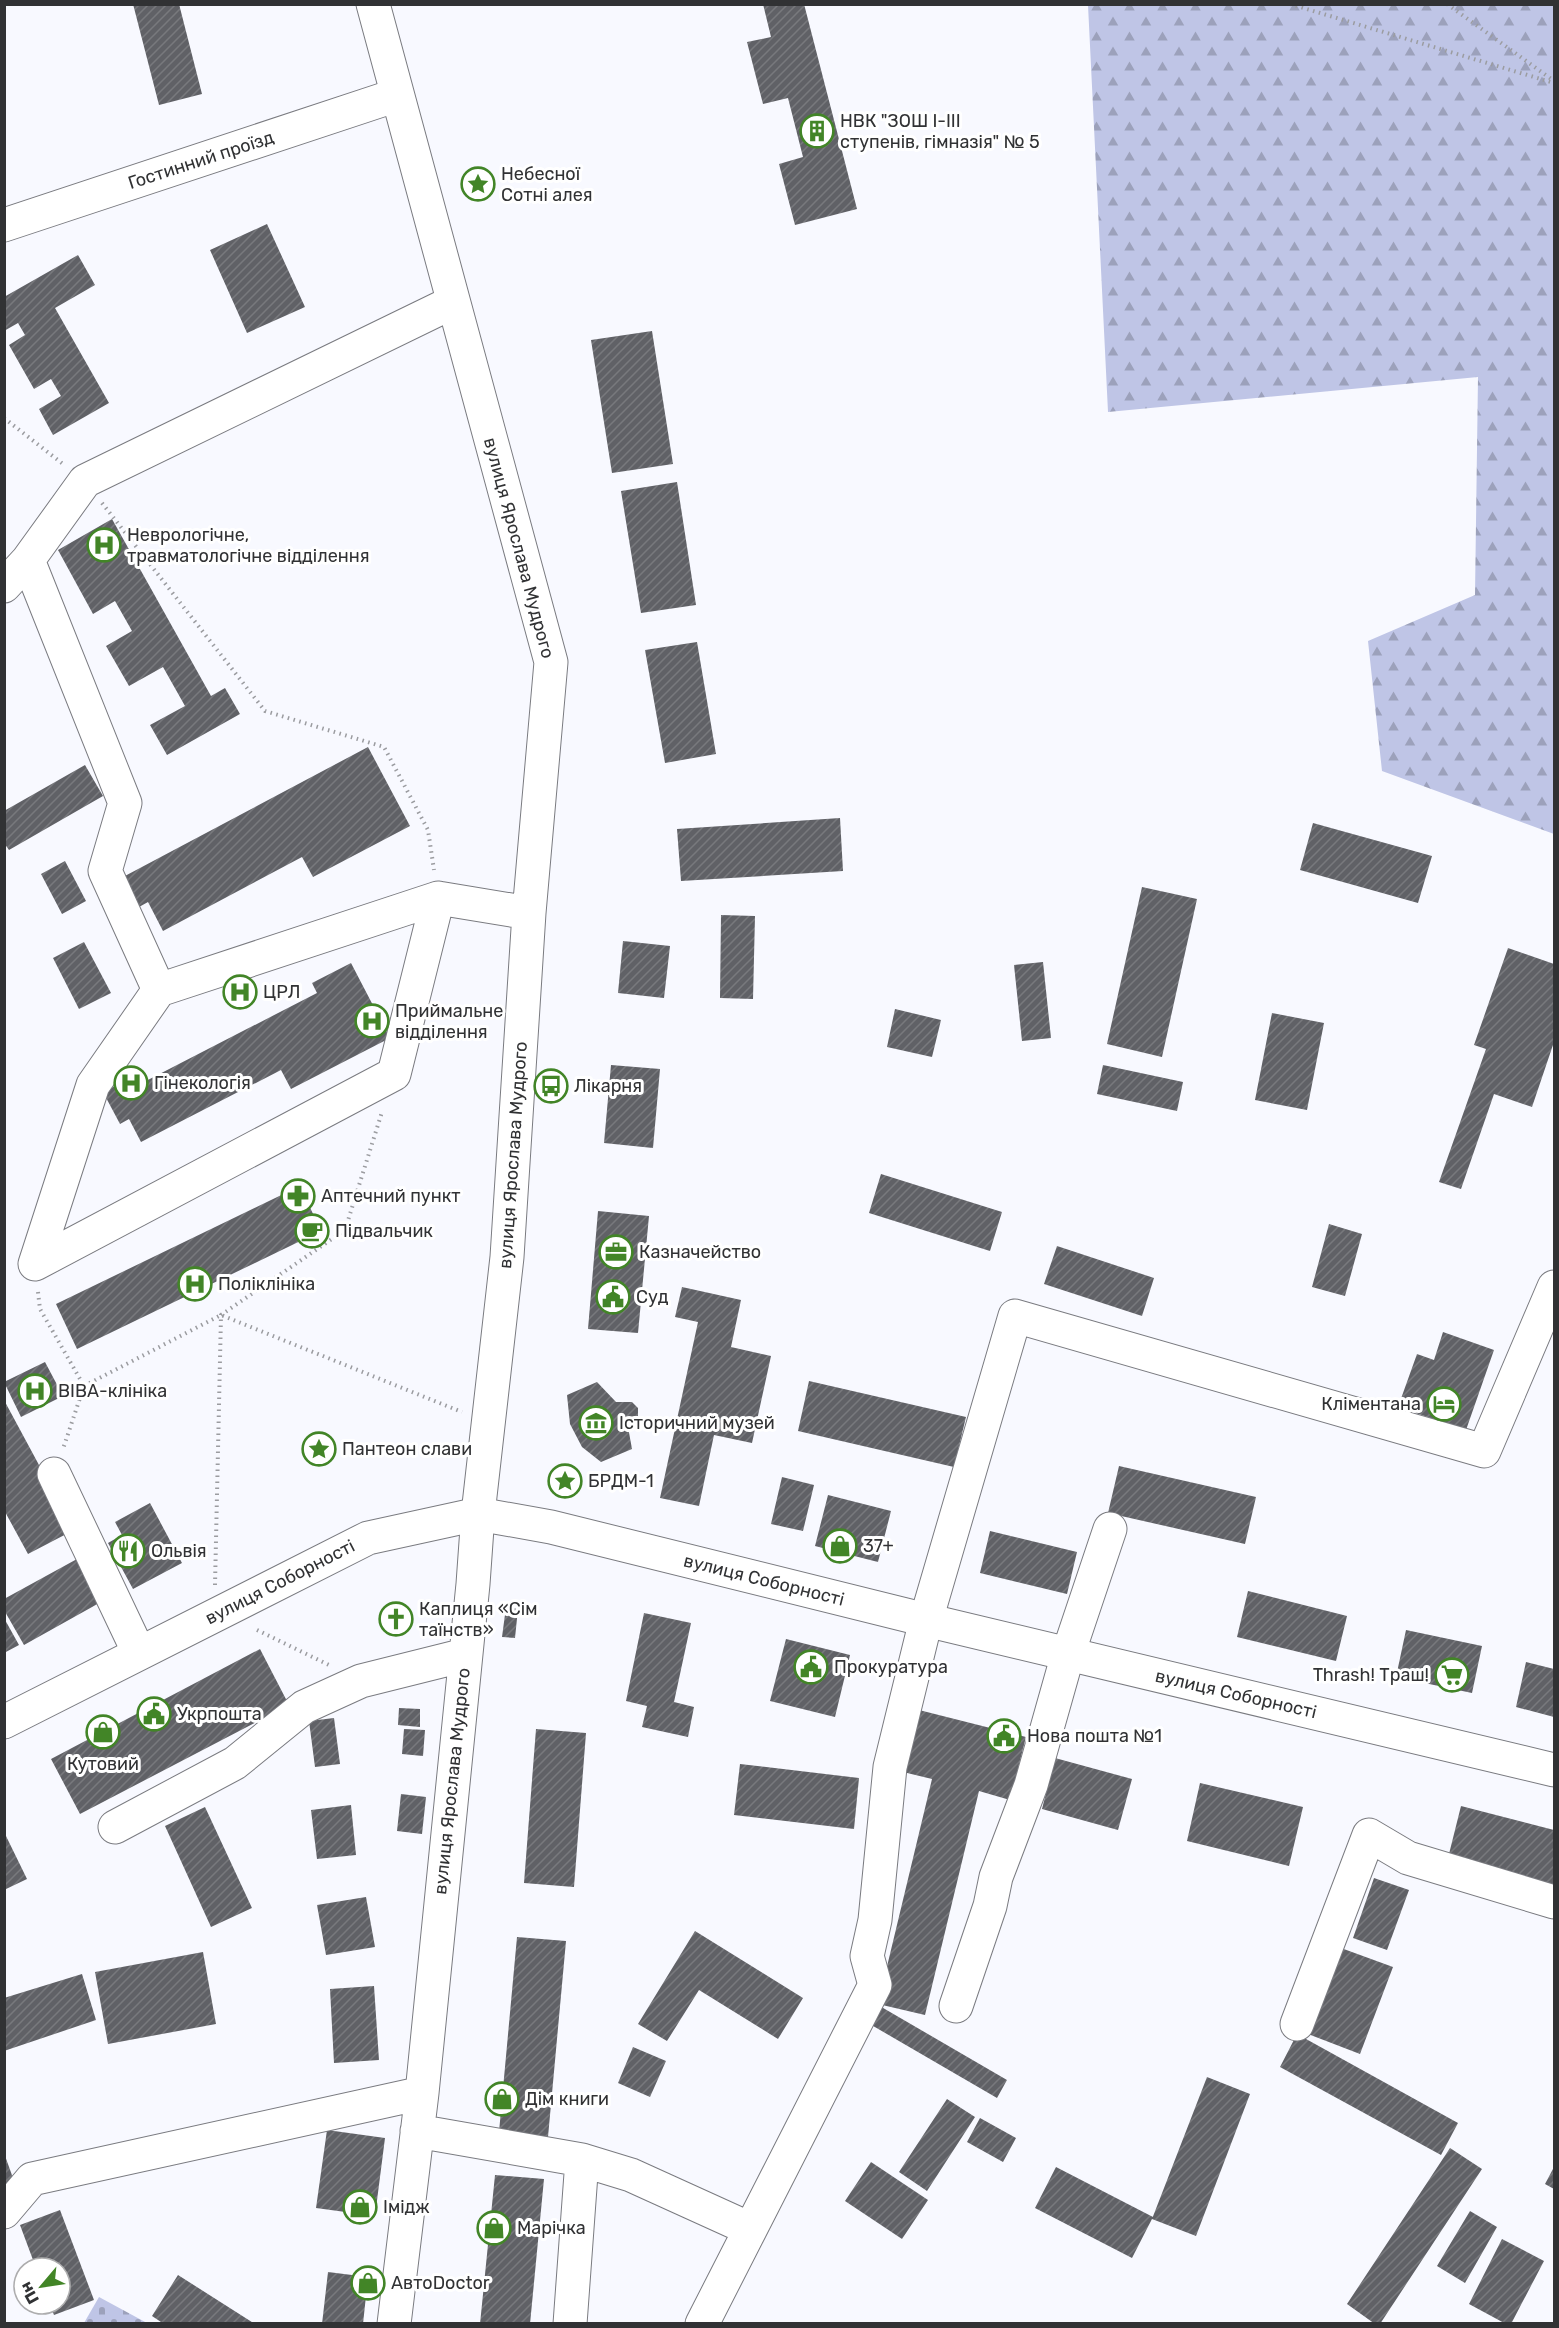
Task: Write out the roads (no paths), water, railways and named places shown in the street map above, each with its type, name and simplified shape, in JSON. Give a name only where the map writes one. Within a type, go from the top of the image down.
[{"type":"street","name":"вулиця Ярослава Мудрого","points":[[372,4],[551,662],[529,913],[507,1257],[478,1514],[422,2093],[394,2324]]},
{"type":"street","name":"Гостинний проїзд","points":[[4,225],[397,94]]},
{"type":"street","points":[[4,586],[28,560],[85,481],[453,302]]},
{"type":"street","points":[[28,560],[125,803],[105,871],[159,990]]},
{"type":"street","points":[[438,898],[394,1074],[35,1264],[93,1085],[159,990],[438,898],[529,913]]},
{"type":"street","points":[[702,2324],[875,1984],[867,1956],[875,1920],[890,1767],[926,1620],[1015,1316],[1484,1451],[1554,1287]]},
{"type":"street","points":[[54,1474],[139,1653]]},
{"type":"street","name":"вулиця Соборності","points":[[4,1722],[368,1538],[478,1514],[551,1527],[926,1620],[1554,1770]]},
{"type":"street","points":[[956,2006],[990,1906],[996,1877],[1031,1785],[1068,1654],[1110,1528]]},
{"type":"street","points":[[116,1827],[235,1763],[304,1707],[362,1681],[465,1654]]},
{"type":"street","points":[[1297,2024],[1369,1835],[1408,1858],[1554,1902]]},
{"type":"street","points":[[4,2211],[32,2180],[422,2093]]},
{"type":"street","points":[[417,2131],[582,2160],[631,2175],[750,2229]]},
{"type":"street","points":[[570,2324],[582,2160]]},
{"type":"place","name":"НВК \"ЗОШ І-ІІІ ступенів, гімназія\" № 5","points":[[817,131]]},
{"type":"place","name":"Небесної Сотні алея","points":[[478,184]]},
{"type":"place","name":"Неврологічне, травматологічне відділення","points":[[104,545]]},
{"type":"place","name":"ЦРЛ","points":[[240,992]]},
{"type":"place","name":"Приймальне відділення","points":[[372,1021]]},
{"type":"place","name":"Гінекологія","points":[[131,1083]]},
{"type":"place","name":"Лікарня","points":[[551,1086]]},
{"type":"place","name":"Аптечний пункт","points":[[298,1196]]},
{"type":"place","name":"Підвальчик","points":[[312,1231]]},
{"type":"place","name":"Казначейство","points":[[616,1252]]},
{"type":"place","name":"Поліклініка","points":[[195,1284]]},
{"type":"place","name":"Суд","points":[[613,1297]]},
{"type":"place","name":"ВІВА-клініка","points":[[35,1391]]},
{"type":"place","name":"Кліментана","points":[[1444,1404]]},
{"type":"place","name":"Історичний музей","points":[[596,1423]]},
{"type":"place","name":"Пантеон слави","points":[[319,1449]]},
{"type":"place","name":"БРДМ-1","points":[[565,1481]]},
{"type":"place","name":"37+","points":[[840,1546]]},
{"type":"place","name":"Ольвія","points":[[128,1551]]},
{"type":"place","name":"Каплиця «Сім таїнств»","points":[[396,1619]]},
{"type":"place","name":"Прокуратура","points":[[811,1667]]},
{"type":"place","name":"Thrash! Траш!","points":[[1452,1675]]},
{"type":"place","name":"Укрпошта","points":[[154,1714]]},
{"type":"place","name":"Кутовий","points":[[103,1732]]},
{"type":"place","name":"Нова пошта №1","points":[[1004,1736]]},
{"type":"place","name":"Дім книги","points":[[502,2099]]},
{"type":"place","name":"Імідж","points":[[360,2207]]},
{"type":"place","name":"Марічка","points":[[494,2228]]},
{"type":"place","name":"АвтоDoctor","points":[[368,2283]]}]
